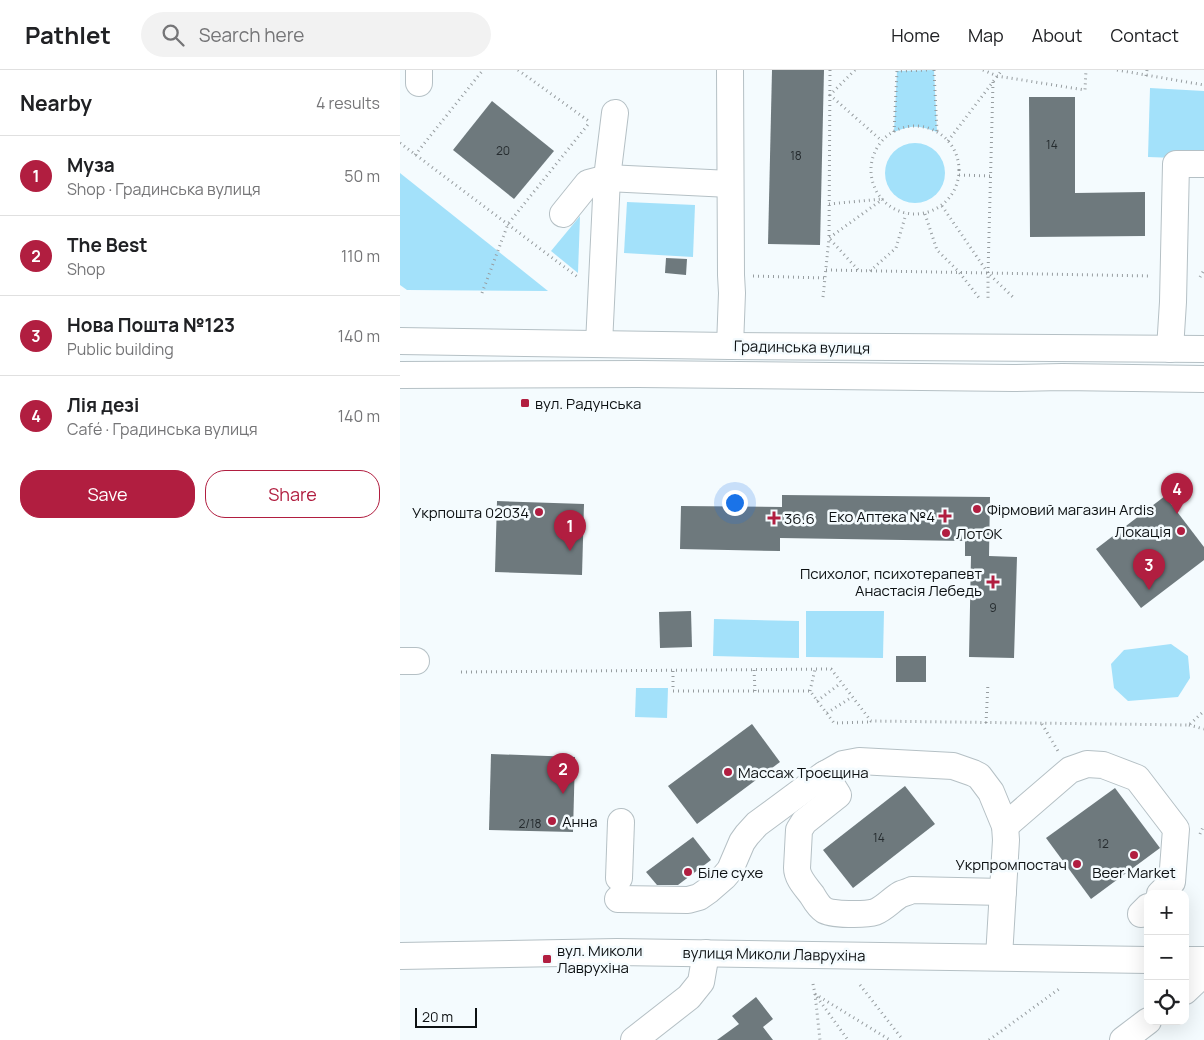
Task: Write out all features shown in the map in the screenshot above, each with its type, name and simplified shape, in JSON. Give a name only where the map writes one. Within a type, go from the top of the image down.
[{"type":"street","points":[[730,70],[732,293],[730,346]]},
{"type":"street","points":[[599,344],[607,178],[615,113]]},
{"type":"street","points":[[1170,349],[1176,164],[1204,164]]},
{"type":"street","points":[[563,214],[588,183],[607,178],[730,184]]},
{"type":"street","name":"Градинська вулиця","points":[[400,341],[1204,350]]},
{"type":"street","name":"Градинська вулиця","points":[[400,375],[638,374],[1204,379]]},
{"type":"street","points":[[621,822],[619,888],[688,900],[699,897],[724,877],[735,861],[746,835],[758,824],[825,774],[843,764],[859,761],[953,766],[973,772],[979,776],[990,792],[1005,826],[1006,840],[999,958]]},
{"type":"street","points":[[1005,826],[1070,770],[1087,764],[1103,765],[1137,778],[1176,829],[1172,882],[1164,890]]},
{"type":"street","points":[[825,774],[838,795],[804,822],[799,830],[797,868],[800,878],[824,910],[868,914],[875,912],[900,895],[912,890],[1003,892]]},
{"type":"street","name":"вулиця Миколи Лаврухіна","points":[[400,956],[617,952],[1144,960]]},
{"type":"street","points":[[634,1040],[690,997],[701,982],[706,953]]},
{"type":"street","points":[[1189,960],[1204,960]]},
{"type":"street","points":[[1189,987],[1204,974]]},
{"type":"street","points":[[1123,1040],[1144,1024]]},
{"type":"path","points":[[415,155],[483,70]]},
{"type":"path","points":[[482,293],[508,224],[591,122],[518,70]]},
{"type":"path","points":[[823,297],[828,238],[830,70]]},
{"type":"path","points":[[830,95],[855,70]]},
{"type":"path","points":[[894,132],[897,70],[928,70]]},
{"type":"path","points":[[934,70],[937,132]]},
{"type":"path","points":[[983,70],[997,76],[1086,90],[1086,70]]},
{"type":"path","points":[[948,141],[1002,70]]},
{"type":"path","points":[[1118,70],[1204,85]]},
{"type":"path","points":[[1146,76],[1147,70]]},
{"type":"path","points":[[988,299],[993,82]]},
{"type":"path","points":[[830,95],[882,141]]},
{"type":"path","points":[[908,127],[923,127],[937,132],[948,141],[958,157],[959,175],[954,192],[942,206],[925,214],[906,214],[889,207],[877,193],[871,176],[873,157],[882,141],[894,132],[908,127]]},
{"type":"path","points":[[400,143],[602,295]]},
{"type":"path","points":[[959,175],[991,176]]},
{"type":"path","points":[[829,204],[882,199]]},
{"type":"path","points":[[828,238],[882,199]]},
{"type":"path","points":[[942,206],[988,273],[1015,299]]},
{"type":"path","points":[[870,271],[896,248],[906,214]]},
{"type":"path","points":[[925,214],[937,250],[959,272],[980,299]]},
{"type":"path","points":[[828,238],[859,271]]},
{"type":"path","points":[[826,270],[1173,277],[1202,277],[1204,270]]},
{"type":"path","points":[[731,275],[825,278]]},
{"type":"path","points":[[810,691],[815,669]]},
{"type":"path","points":[[462,672],[831,669],[871,722]]},
{"type":"path","points":[[754,670],[755,691]]},
{"type":"path","points":[[673,671],[673,691],[810,691]]},
{"type":"path","points":[[986,723],[988,682]]},
{"type":"path","points":[[818,701],[841,683]]},
{"type":"path","points":[[810,691],[834,723],[1189,725],[1204,729]]},
{"type":"path","points":[[827,713],[852,697]]},
{"type":"path","points":[[1189,725],[1204,711]]},
{"type":"path","points":[[1042,723],[1070,770]]},
{"type":"path","points":[[813,984],[820,1040]]},
{"type":"path","points":[[860,985],[903,1040]]},
{"type":"path","points":[[989,1040],[1059,989]]},
{"type":"path","points":[[815,994],[848,1040]]},
{"type":"path","points":[[815,994],[890,1040]]},
{"type":"shaded area","points":[[934,70],[937,132],[915,127],[894,132],[897,71]]},
{"type":"shaded area","points":[[1150,88],[1204,91],[1204,159],[1148,157]]},
{"type":"shaded area","points":[[915,143],[932,148],[940,156],[945,173],[940,190],[932,198],[915,203],[898,198],[890,190],[885,173],[890,156],[898,148]]},
{"type":"shaded area","points":[[400,173],[548,291],[407,290],[400,285]]},
{"type":"shaded area","points":[[627,202],[695,205],[693,257],[624,253]]},
{"type":"shaded area","points":[[580,216],[578,273],[551,251]]},
{"type":"shaded area","points":[[806,611],[884,611],[883,658],[806,657]]},
{"type":"shaded area","points":[[714,619],[799,621],[799,658],[713,656]]},
{"type":"shaded area","points":[[1171,644],[1188,656],[1190,678],[1178,697],[1128,701],[1114,688],[1111,664],[1124,650]]},
{"type":"shaded area","points":[[636,688],[668,688],[667,718],[635,717]]},
{"type":"building","points":[[772,70],[824,70],[820,245],[768,244]]},
{"type":"building","points":[[1029,97],[1075,97],[1075,193],[1145,192],[1145,236],[1030,237]]},
{"type":"building","points":[[492,101],[554,151],[514,199],[453,150]]},
{"type":"building","points":[[666,258],[687,259],[686,275],[665,273]]},
{"type":"building","points":[[782,495],[990,497],[989,556],[1017,557],[1014,658],[969,657],[971,556],[965,556],[965,541],[780,538],[780,551],[680,549],[681,506],[782,507]]},
{"type":"building","points":[[1165,496],[1204,547],[1204,560],[1141,608],[1096,549]]},
{"type":"building","points":[[497,501],[584,504],[582,575],[495,572]]},
{"type":"building","points":[[691,611],[692,647],[660,648],[659,612]]},
{"type":"building","points":[[896,656],[926,656],[926,682],[896,682]]},
{"type":"building","points":[[752,724],[780,762],[697,824],[668,786]]},
{"type":"building","points":[[491,754],[575,757],[573,832],[489,830]]},
{"type":"building","points":[[905,786],[935,824],[853,888],[823,850]]},
{"type":"building","points":[[1115,788],[1160,848],[1091,899],[1046,838]]},
{"type":"building","points":[[693,837],[711,860],[678,885],[657,885],[646,872]]},
{"type":"building","points":[[756,997],[773,1019],[763,1027],[773,1040],[717,1040],[739,1024],[732,1016]]},
{"type":"place","name":"вул. Радунська","points":[[525,403]]},
{"type":"place","name":"Фірмовий магазин Ardis","points":[[977,509]]},
{"type":"place","name":"Укрпошта 02034","points":[[539,512]]},
{"type":"place","name":"Лія дезі","points":[[1177,514]]},
{"type":"place","name":"Еко Аптека №4","points":[[945,516]]},
{"type":"place","name":"36.6","points":[[774,518]]},
{"type":"place","name":"Локація","points":[[1181,531]]},
{"type":"place","name":"ЛотОК","points":[[946,533]]},
{"type":"place","name":"Муза","points":[[570,551]]},
{"type":"place","name":"Психолог, психотерапевт Анастасія Лебедь","points":[[993,582]]},
{"type":"place","name":"Нова Пошта №123","points":[[1149,590]]},
{"type":"place","name":"Массаж Троєщина","points":[[728,772]]},
{"type":"place","name":"The Best","points":[[563,794]]},
{"type":"place","name":"Анна","points":[[552,821]]},
{"type":"place","name":"Beer Market","points":[[1134,855]]},
{"type":"place","name":"Укрпромпостач","points":[[1077,864]]},
{"type":"place","name":"Біле сухе","points":[[688,872]]},
{"type":"place","name":"вул. Миколи Лаврухіна","points":[[547,959]]}]
